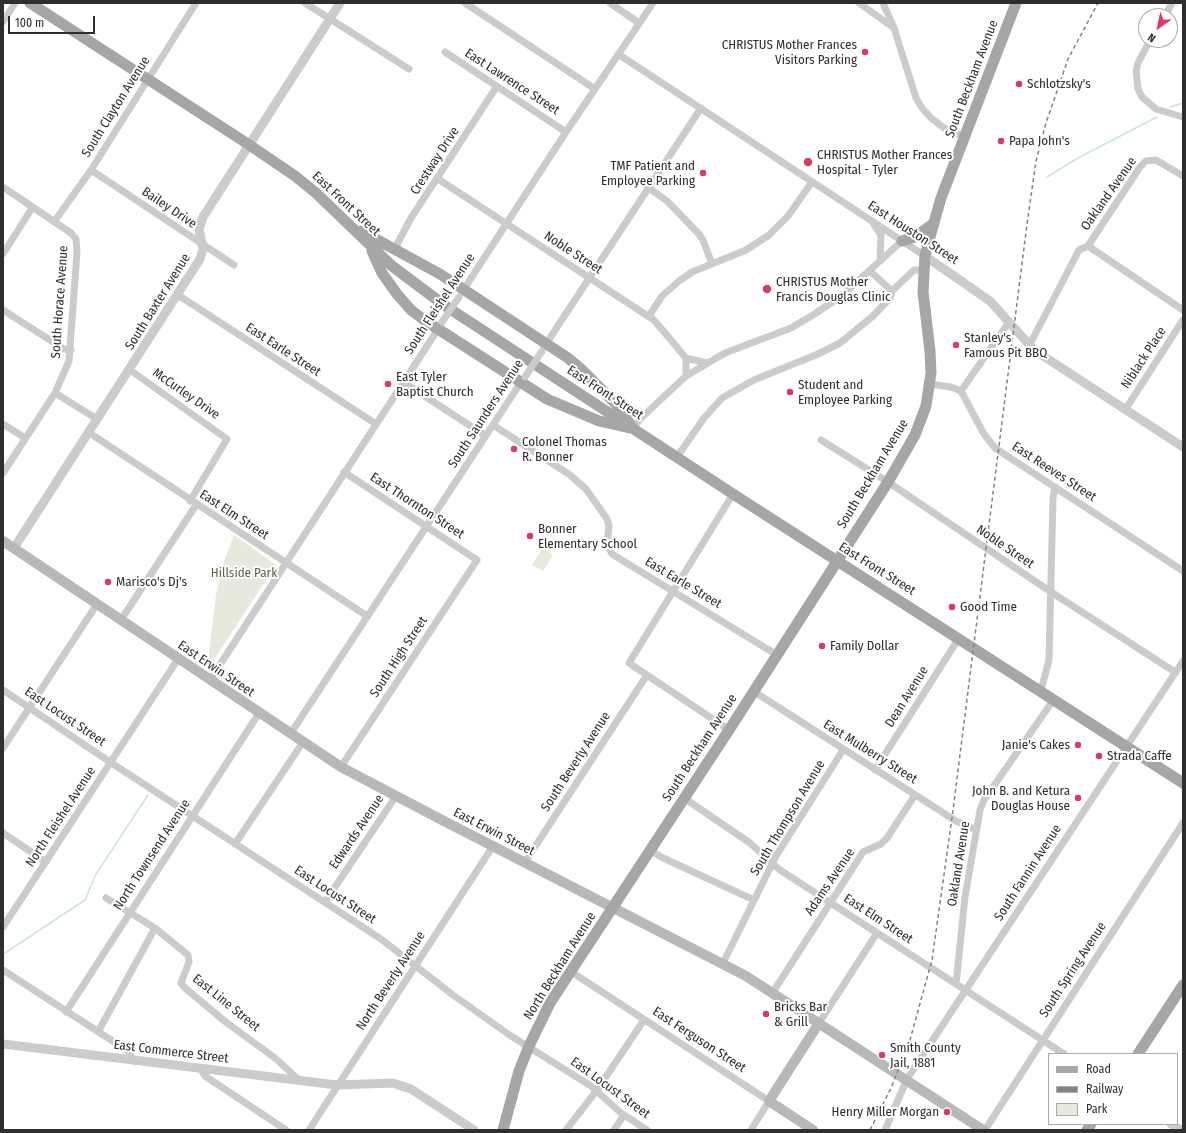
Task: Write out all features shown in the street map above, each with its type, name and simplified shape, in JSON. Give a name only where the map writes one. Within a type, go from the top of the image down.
[{"type":"main road","name":"East Front Street","points":[[30,3],[301,180],[370,246],[402,274],[444,305],[733,494],[1041,690],[1183,783]]},
{"type":"main road","name":"South Beckham Avenue","points":[[612,908],[729,730],[888,482],[918,430],[926,406],[930,384],[931,363],[924,303],[925,256],[933,224],[964,137],[1016,3]]},
{"type":"main road","points":[[338,214],[371,238],[427,267],[461,293],[582,370],[618,406],[633,428]]},
{"type":"main road","points":[[902,241],[915,237],[933,224]]},
{"type":"main road","points":[[370,246],[382,273],[404,303],[417,316],[440,326],[523,380],[547,399],[577,413],[607,424],[633,428]]},
{"type":"main road","name":"East Erwin Street","points":[[3,541],[341,767],[612,908],[723,963],[773,992],[984,1130]]},
{"type":"main road","name":"North Beckham Avenue","points":[[503,1130],[515,1083],[529,1046],[550,1003],[612,908]]},
{"type":"main road","points":[[1139,1053],[1183,986]]},
{"type":"main road","points":[[769,1101],[819,1023]]},
{"type":"main road","name":"East Ferguson Street","points":[[769,1101],[813,1130]]},
{"type":"street","points":[[3,22],[15,3]]},
{"type":"street","name":"South Clayton Avenue","points":[[54,222],[91,170],[196,3]]},
{"type":"street","points":[[305,3],[409,69]]},
{"type":"street","name":"South Baxter Avenue","points":[[14,548],[96,419],[130,370],[200,259],[203,253],[203,246],[199,234],[201,220],[248,144],[340,3]]},
{"type":"street","points":[[465,3],[595,88]]},
{"type":"street","points":[[610,3],[639,23]]},
{"type":"street","name":"South Fleishel Avenue","points":[[210,680],[566,132],[653,3]]},
{"type":"street","points":[[883,3],[894,28],[916,98],[922,108],[931,118],[944,128],[964,137]]},
{"type":"street","points":[[862,4],[894,28]]},
{"type":"street","points":[[1146,48],[1138,63],[1136,71],[1138,89],[1142,97],[1156,108],[1183,116]]},
{"type":"street","name":"East Lawrence Street","points":[[445,52],[566,132]]},
{"type":"street","name":"East Houston Street","points":[[618,54],[982,294],[1009,322],[1029,346],[1183,447]]},
{"type":"street","name":"Crestway Drive","points":[[394,250],[411,218],[438,179],[497,86]]},
{"type":"street","name":"South Saunders Avenue","points":[[291,733],[701,108]]},
{"type":"street","name":"Oakland Avenue","points":[[1029,346],[1079,250],[1088,246],[1140,167],[1146,161],[1151,160],[1162,163],[1183,176]]},
{"type":"street","name":"Bailey Drive","points":[[91,170],[203,246],[234,265]]},
{"type":"street","name":"Noble Street","points":[[438,179],[649,316],[660,326],[686,358]]},
{"type":"street","points":[[649,316],[662,296],[685,276],[746,250],[768,235],[788,216],[812,182]]},
{"type":"street","points":[[3,187],[54,222]]},
{"type":"street","points":[[649,188],[667,201],[699,234],[703,240],[712,264]]},
{"type":"street","points":[[3,254],[32,208]]},
{"type":"street","name":"South Horace Avenue","points":[[3,472],[55,393],[64,376],[71,350],[76,239],[71,233],[54,222]]},
{"type":"street","points":[[872,222],[881,234],[880,261]]},
{"type":"street","points":[[633,428],[646,413],[686,376],[725,353],[798,325],[832,303],[870,271],[902,241]]},
{"type":"street","points":[[1088,246],[1183,310]]},
{"type":"street","points":[[677,457],[704,418],[722,398],[754,380],[818,354],[840,343],[870,319],[890,298],[892,292],[914,270],[924,270]]},
{"type":"street","points":[[870,271],[892,292]]},
{"type":"street","name":"East Earle Street","points":[[178,295],[376,424]]},
{"type":"street","points":[[3,310],[64,349],[71,350]]},
{"type":"street","name":"Niblack Place","points":[[1125,410],[1183,320]]},
{"type":"street","points":[[930,384],[951,386],[961,391],[1009,322]]},
{"type":"street","points":[[686,376],[686,358],[707,363]]},
{"type":"street","name":"McCurley Drive","points":[[130,370],[227,439],[193,503]]},
{"type":"street","points":[[403,382],[486,436]]},
{"type":"street","name":"East Reeves Street","points":[[961,391],[991,444],[1183,571]]},
{"type":"street","points":[[55,393],[96,419]]},
{"type":"street","points":[[3,424],[25,438]]},
{"type":"street","name":"East Earle Street","points":[[493,425],[581,484],[594,498],[607,519],[609,526],[607,544],[610,551],[777,655]]},
{"type":"street","name":"East Elm Street","points":[[88,432],[193,503],[367,616]]},
{"type":"street","name":"Noble Street","points":[[822,440],[888,482],[1051,592],[1175,672]]},
{"type":"street","name":"East Thornton Street","points":[[344,472],[477,560]]},
{"type":"street","points":[[1041,690],[1049,660],[1053,498],[1056,488]]},
{"type":"street","points":[[729,730],[629,663],[733,494]]},
{"type":"street","points":[[121,620],[193,503]]},
{"type":"street","name":"South High Street","points":[[341,767],[477,560]]},
{"type":"street","points":[[3,748],[97,604]]},
{"type":"street","name":"Dean Avenue","points":[[875,770],[959,638]]},
{"type":"street","name":"North Fleishel Avenue","points":[[3,927],[178,659]]},
{"type":"street","name":"South Fannin Avenue","points":[[885,1130],[907,1079],[1183,661]]},
{"type":"street","name":"South Beverly Avenue","points":[[525,862],[647,675]]},
{"type":"street","name":"East Locust Street","points":[[3,690],[110,762],[381,939],[453,995],[597,1090],[624,1115],[647,1130]]},
{"type":"street","name":"East Mulberry Street","points":[[753,692],[959,823],[976,830]]},
{"type":"street","name":"Oakland Avenue","points":[[956,984],[966,898],[979,814],[984,800],[1054,699]]},
{"type":"street","name":"North Townsend Avenue","points":[[66,1012],[259,713]]},
{"type":"street","points":[[236,844],[304,742]]},
{"type":"street","name":"South Thompson Avenue","points":[[723,963],[772,863],[843,750]]},
{"type":"street","name":"Adams Avenue","points":[[773,992],[863,852],[881,844],[887,838],[915,795]]},
{"type":"street","name":"Edwards Avenue","points":[[325,902],[396,796]]},
{"type":"street","name":"East Elm Street","points":[[684,798],[750,843],[772,863],[1062,1053]]},
{"type":"street","name":"South Spring Avenue","points":[[984,1130],[1183,823]]},
{"type":"street","points":[[3,833],[46,862]]},
{"type":"street","name":"North Beverly Avenue","points":[[309,1130],[493,846]]},
{"type":"street","points":[[650,850],[661,857],[754,900]]},
{"type":"street","name":"East Line Street","points":[[106,898],[155,928],[188,955],[189,962],[181,983],[185,988],[227,1023],[274,1058],[299,1080]]},
{"type":"street","points":[[98,1032],[155,928]]},
{"type":"street","points":[[819,1023],[878,933]]},
{"type":"street","points":[[3,970],[128,1051],[134,1061]]},
{"type":"street","name":"East Ferguson Street","points":[[570,971],[769,1101]]},
{"type":"street","points":[[566,1130],[597,1090],[644,1020]]},
{"type":"street","name":"East Commerce Street","points":[[3,1044],[337,1085]]},
{"type":"street","points":[[200,1068],[205,1076],[286,1130]]},
{"type":"street","points":[[337,1085],[393,1083],[403,1085],[474,1130]]},
{"type":"street","points":[[751,1130],[769,1101]]},
{"type":"street","points":[[614,1130],[624,1115]]},
{"type":"green space","name":"Hillside Park","points":[[234,535],[276,565],[207,670],[216,594],[224,561]]},
{"type":"green space","points":[[543,548],[553,555],[543,571],[532,565]]},
{"type":"waterway","points":[[1170,107],[1183,103]]},
{"type":"waterway","points":[[1047,177],[1078,158],[1157,117]]},
{"type":"waterway","points":[[5,953],[85,900],[96,874],[148,795]]},
{"type":"railway","points":[[870,1130],[891,1088],[910,1040],[932,960],[952,818],[1036,161],[1046,123],[1068,59],[1098,3]]},
{"type":"place","name":"CHRISTUS Mother Frances Visitors Parking","points":[[865,52]]},
{"type":"place","name":"Schlotzsky's","points":[[1019,84]]},
{"type":"place","name":"Papa John's","points":[[1001,141]]},
{"type":"place","name":"CHRISTUS Mother Frances Hospital - Tyler","points":[[808,162]]},
{"type":"place","name":"TMF Patient and Employee Parking","points":[[703,173]]},
{"type":"place","name":"CHRISTUS Mother Francis Douglas Clinic","points":[[767,289]]},
{"type":"place","name":"Stanley's Famous Pit BBQ","points":[[956,345]]},
{"type":"place","name":"East Tyler Baptist Church","points":[[388,384]]},
{"type":"place","name":"Student and Employee Parking","points":[[790,392]]},
{"type":"place","name":"Colonel Thomas R. Bonner","points":[[514,449]]},
{"type":"place","name":"Bonner Elementary School","points":[[530,536]]},
{"type":"place","name":"Marisco's Dj's","points":[[108,582]]},
{"type":"place","name":"Good Time","points":[[952,607]]},
{"type":"place","name":"Family Dollar","points":[[822,646]]},
{"type":"place","name":"Janie's Cakes","points":[[1078,745]]},
{"type":"place","name":"Strada Caffe","points":[[1099,756]]},
{"type":"place","name":"John B. and Ketura Douglas House","points":[[1078,798]]},
{"type":"place","name":"Bricks Bar & Grill","points":[[766,1014]]},
{"type":"place","name":"Smith County Jail, 1881","points":[[882,1055]]},
{"type":"place","name":"Henry Miller Morgan","points":[[947,1112]]}]
